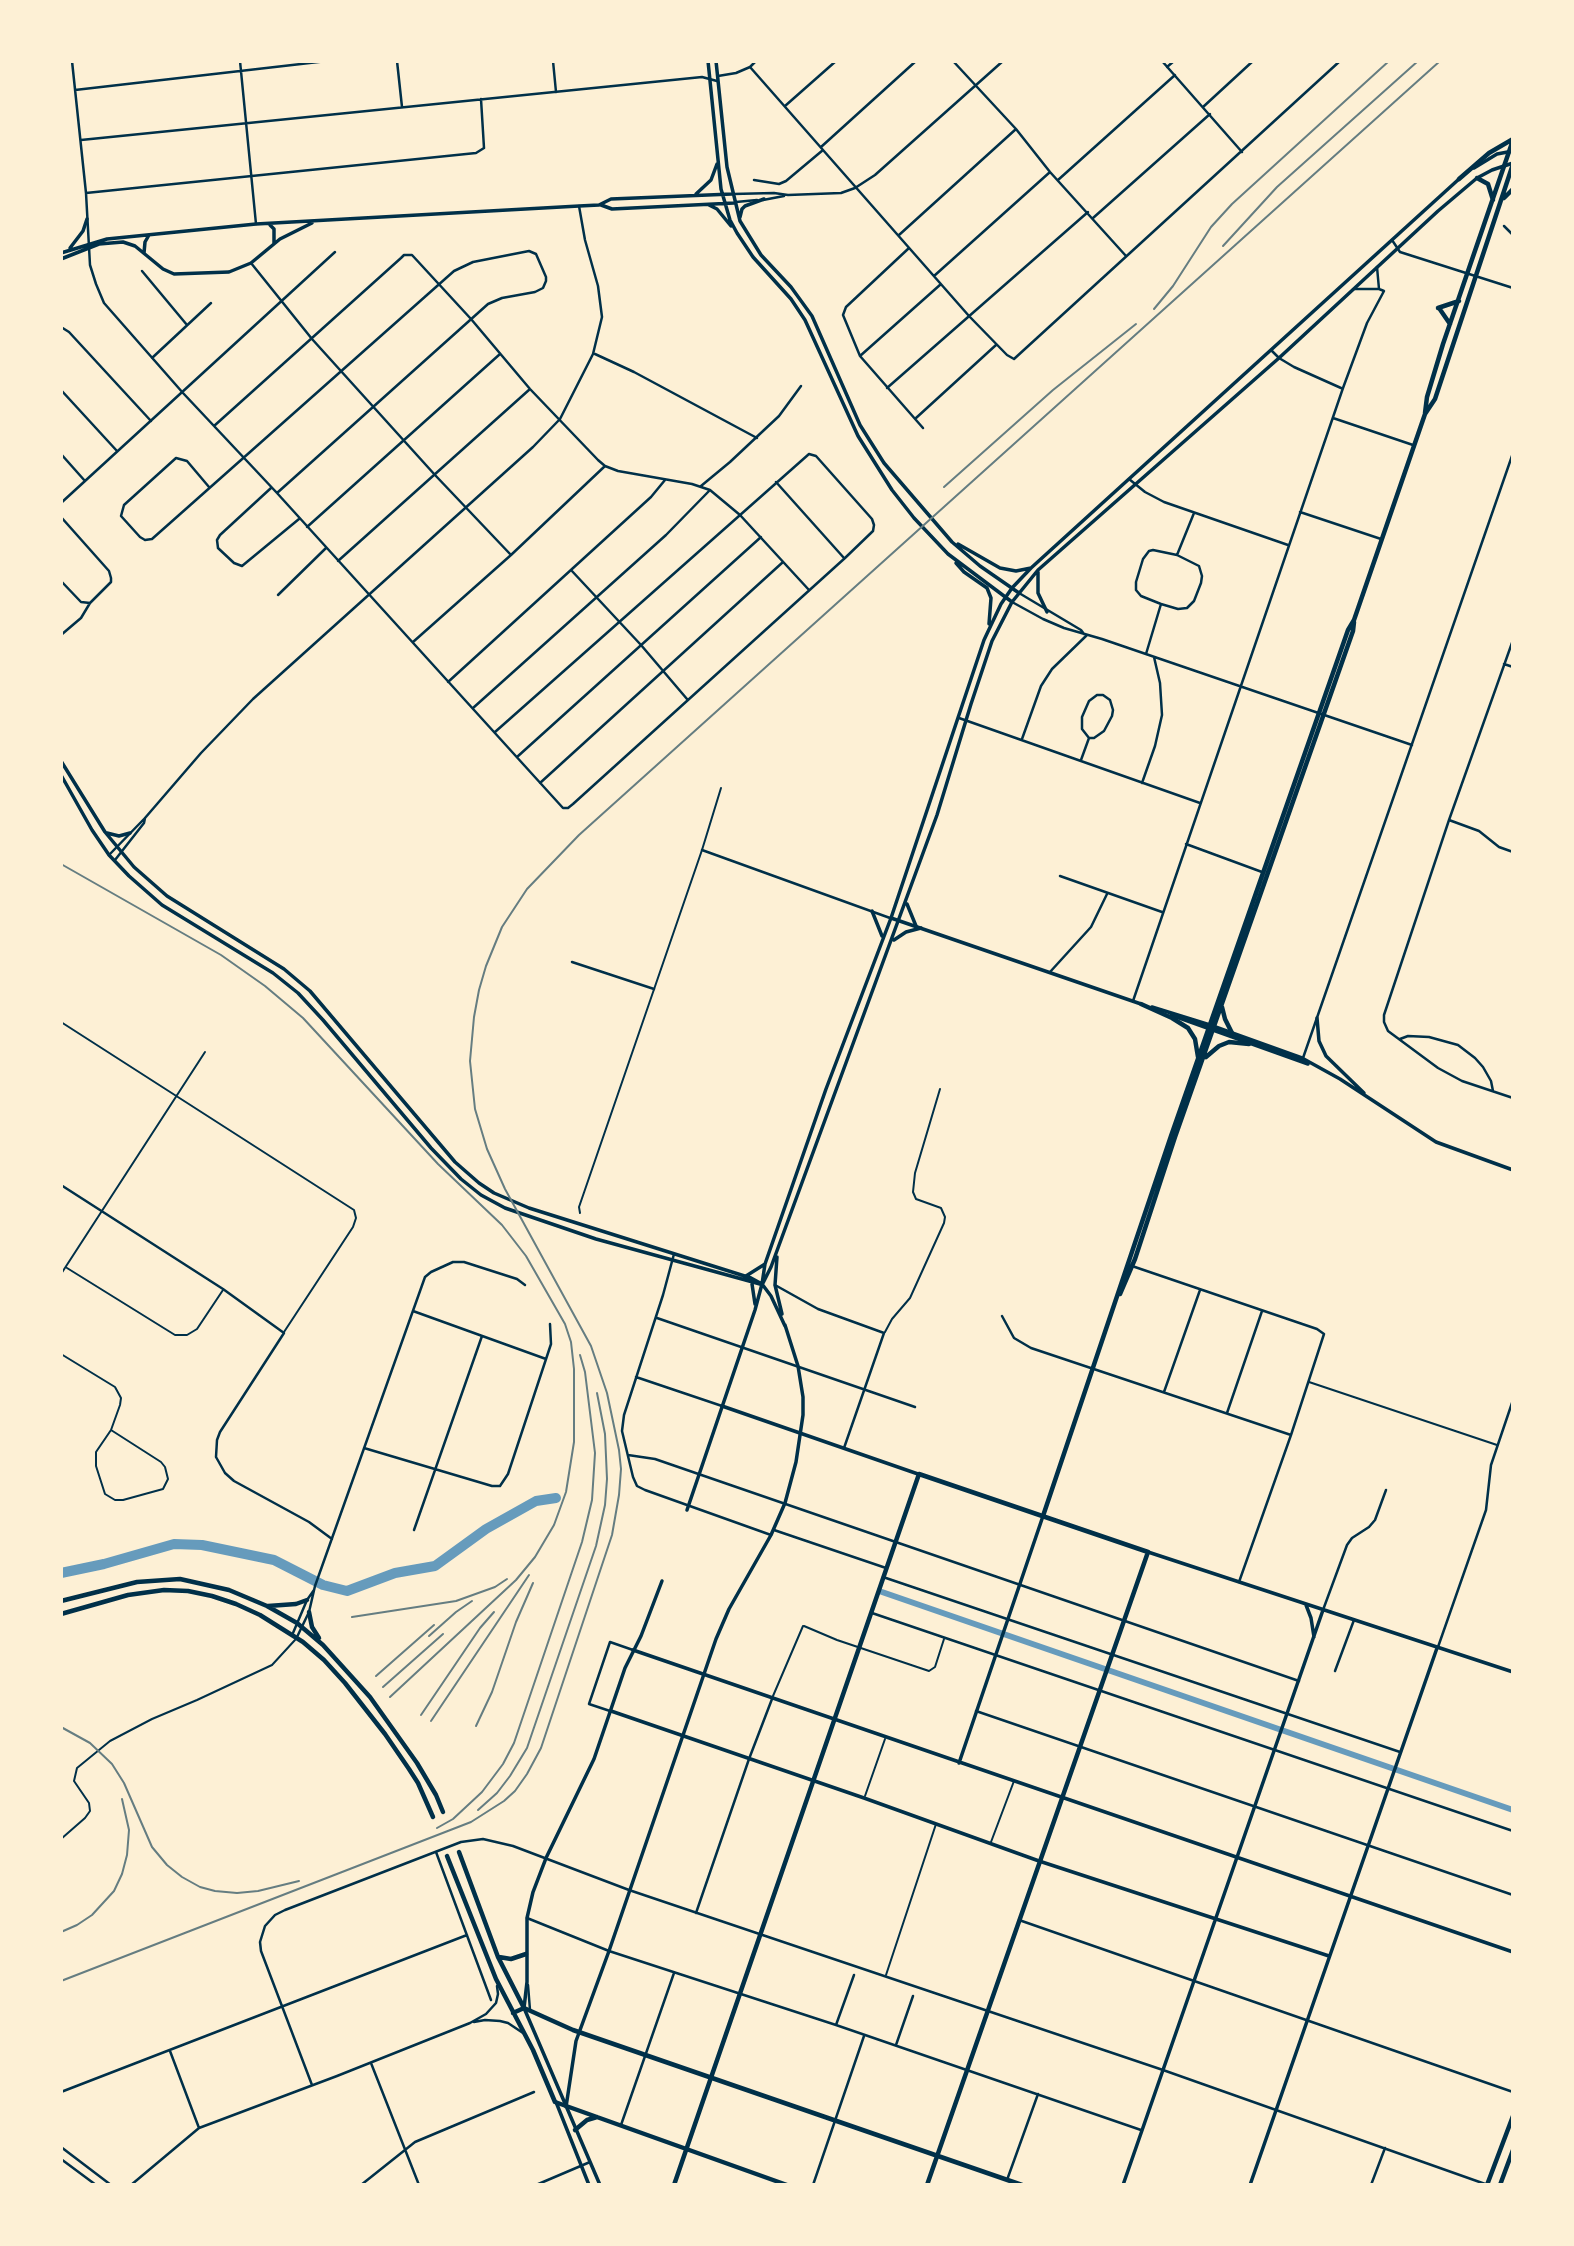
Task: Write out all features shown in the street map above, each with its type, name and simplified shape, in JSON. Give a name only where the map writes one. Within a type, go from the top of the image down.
[{"type":"main road","points":[[688,1508],[755,1310],[765,1264],[826,1089],[891,918],[959,718],[988,629],[991,606],[987,588],[964,572],[914,518],[876,466],[853,427],[805,320],[791,299],[753,257],[730,220],[718,162],[708,61]]},
{"type":"main road","points":[[716,61],[727,167],[740,221],[761,256],[791,287],[812,316],[860,425],[876,452],[908,494],[948,537],[979,566],[1018,593]]},
{"type":"main road","points":[[1211,1028],[1222,1006],[1348,630],[1354,620],[1425,414],[1427,397],[1450,325],[1513,139]]},
{"type":"main road","points":[[988,629],[1012,588],[1031,568],[1459,179],[1489,153],[1513,139]]},
{"type":"main road","points":[[1459,179],[1488,158],[1511,151]]},
{"type":"main road","points":[[694,195],[711,180],[718,162]]},
{"type":"main road","points":[[762,1284],[771,1267],[900,921],[946,790],[992,641],[1018,593],[1038,570],[1279,358],[1438,211],[1477,178],[1513,164]]},
{"type":"main road","points":[[1425,414],[1435,399],[1513,164]]},
{"type":"main road","points":[[1477,178],[1488,184],[1494,201]]},
{"type":"main road","points":[[1501,201],[1513,189]]},
{"type":"main road","points":[[599,205],[611,199],[732,194]]},
{"type":"main road","points":[[740,221],[745,206],[764,200]]},
{"type":"main road","points":[[702,203],[716,209],[737,233]]},
{"type":"main road","points":[[61,253],[107,239],[265,223],[599,205],[612,209],[734,203]]},
{"type":"main road","points":[[1432,204],[1438,211]]},
{"type":"main road","points":[[69,250],[83,231],[87,219]]},
{"type":"main road","points":[[61,259],[88,245],[129,242],[163,269],[181,275],[229,272],[251,263],[297,229],[317,221]]},
{"type":"main road","points":[[265,223],[274,229],[274,244]]},
{"type":"main road","points":[[144,253],[145,242],[150,234]]},
{"type":"main road","points":[[1450,325],[1438,308],[1459,301]]},
{"type":"main road","points":[[948,537],[994,566],[1009,570],[1031,568]]},
{"type":"main road","points":[[948,554],[1012,602]]},
{"type":"main road","points":[[1038,570],[1038,593],[1047,611]]},
{"type":"main road","points":[[959,1763],[1127,1265],[1320,714]]},
{"type":"main road","points":[[61,761],[105,832],[149,882],[284,969],[320,1001],[455,1162],[478,1184],[529,1208],[746,1276],[762,1284],[771,1296],[785,1326]]},
{"type":"main road","points":[[61,775],[87,822],[114,861],[162,905],[273,973],[312,1007],[430,1148],[481,1195],[505,1208],[538,1220],[673,1261],[762,1284]]},
{"type":"main road","points":[[105,832],[119,836],[130,833]]},
{"type":"main road","points":[[906,901],[918,927]]},
{"type":"main road","points":[[872,911],[883,938]]},
{"type":"main road","points":[[891,918],[1133,1001],[1172,1018],[1188,1028],[1201,1059]]},
{"type":"main road","points":[[891,942],[918,927]]},
{"type":"main road","points":[[312,1007],[320,1001]]},
{"type":"main road","points":[[1141,1004],[1312,1065],[1340,1079],[1436,1142],[1513,1170]]},
{"type":"main road","points":[[1222,1006],[1232,1033]]},
{"type":"main road","points":[[1317,1018],[1319,1041],[1326,1056],[1372,1100]]},
{"type":"main road","points":[[1211,1028],[1232,1033],[1301,1061]]},
{"type":"main road","points":[[1201,1059],[1229,1042],[1250,1044]]},
{"type":"main road","points":[[826,1089],[835,1092]]},
{"type":"main road","points":[[1119,1294],[1132,1266],[1173,1137]]},
{"type":"main road","points":[[566,2107],[573,2055],[703,1674],[722,1623],[773,1532],[785,1503],[802,1433],[803,1397],[798,1366],[775,1285],[779,1244]]},
{"type":"main road","points":[[746,1276],[765,1264]]},
{"type":"main road","points":[[752,1283],[755,1310]]},
{"type":"main road","points":[[722,1406],[1148,1552],[1513,1672]]},
{"type":"main road","points":[[674,2185],[919,1474]]},
{"type":"main road","points":[[927,2185],[1078,1746],[1148,1552]]},
{"type":"main road","points":[[61,1601],[120,1585],[166,1578],[193,1580],[217,1586],[267,1606],[300,1625],[323,1645],[370,1697],[427,1779],[443,1812]]},
{"type":"main road","points":[[527,2009],[524,1995],[527,1982],[527,1918],[533,1892],[546,1858],[588,1774],[625,1668],[662,1581]]},
{"type":"main road","points":[[61,1614],[141,1592],[164,1590],[188,1591],[236,1604],[294,1636],[332,1668],[356,1696],[418,1783],[433,1817]]},
{"type":"main road","points":[[267,1606],[296,1604],[307,1600]]},
{"type":"main road","points":[[1306,1605],[1314,1639]]},
{"type":"main road","points":[[1124,2185],[1323,1610]]},
{"type":"main road","points":[[309,1612],[312,1627],[323,1645]]},
{"type":"main road","points":[[1250,2185],[1437,1648]]},
{"type":"main road","points":[[633,1650],[1513,1952]]},
{"type":"main road","points":[[611,1711],[1039,1861],[1329,1956]]},
{"type":"main road","points":[[459,1852],[498,1957],[527,2009],[600,2185]]},
{"type":"main road","points":[[447,1856],[496,1979],[533,2050],[589,2185]]},
{"type":"main road","points":[[498,1957],[511,1959],[526,1954]]},
{"type":"main road","points":[[513,2013],[527,2009],[580,2033],[1022,2185]]},
{"type":"main road","points":[[555,2102],[787,2185]]},
{"type":"main road","points":[[1488,2185],[1513,2116]]},
{"type":"main road","points":[[575,2130],[587,2120],[598,2117]]},
{"type":"main road","points":[[1500,2185],[1513,2150]]},
{"type":"street","points":[[72,61],[86,193],[88,245],[93,275],[104,303],[560,806],[566,808],[573,804],[871,534],[874,525],[870,517],[811,453],[495,732]]},
{"type":"street","points":[[240,61],[256,224]]},
{"type":"street","points":[[75,90],[327,61]]},
{"type":"street","points":[[397,61],[402,107]]},
{"type":"street","points":[[553,61],[556,92]]},
{"type":"street","points":[[718,76],[736,73],[756,61]]},
{"type":"street","points":[[785,107],[836,61]]},
{"type":"street","points":[[754,180],[779,184],[786,181],[916,61]]},
{"type":"street","points":[[953,61],[1126,256]]},
{"type":"street","points":[[734,203],[788,195],[841,193],[855,188],[875,175],[1003,61]]},
{"type":"street","points":[[1162,61],[1242,152]]},
{"type":"street","points":[[1167,67],[1174,61]]},
{"type":"street","points":[[1203,107],[1253,61]]},
{"type":"street","points":[[750,67],[969,316],[996,345],[1014,359],[1340,61]]},
{"type":"street","points":[[1058,180],[1175,75]]},
{"type":"street","points":[[80,140],[702,77],[718,82]]},
{"type":"street","points":[[86,193],[481,151],[484,148],[485,135],[481,99]]},
{"type":"street","points":[[1093,218],[1210,114]]},
{"type":"street","points":[[899,235],[1016,129]]},
{"type":"street","points":[[934,276],[1050,172]]},
{"type":"street","points":[[732,194],[788,195]]},
{"type":"street","points":[[109,855],[228,724],[368,594],[533,447],[560,419],[593,354],[601,329],[601,302],[579,206]]},
{"type":"street","points":[[887,388],[1088,212]]},
{"type":"street","points":[[1504,226],[1513,235]]},
{"type":"street","points":[[1392,240],[1400,252],[1513,288]]},
{"type":"street","points":[[910,247],[844,311],[845,321],[860,356],[923,428]]},
{"type":"street","points":[[209,487],[184,459],[176,458],[124,505],[121,516],[140,537],[148,540],[155,537],[454,271],[473,262],[528,251],[536,254],[546,277],[543,288],[495,300],[277,493]]},
{"type":"street","points":[[61,503],[335,252]]},
{"type":"street","points":[[214,426],[401,258],[408,255],[416,258],[530,388],[605,466],[710,490],[740,515],[809,590]]},
{"type":"street","points":[[251,263],[312,339],[511,555]]},
{"type":"street","points":[[1377,266],[1379,289]]},
{"type":"street","points":[[142,271],[187,325]]},
{"type":"street","points":[[860,356],[941,284]]},
{"type":"street","points":[[1133,1001],[1343,388],[1367,323],[1384,290],[1352,289]]},
{"type":"street","points":[[152,358],[211,303]]},
{"type":"street","points":[[61,327],[69,332],[152,422]]},
{"type":"street","points":[[915,419],[996,345]]},
{"type":"street","points":[[1271,350],[1294,367],[1343,388]]},
{"type":"street","points":[[307,527],[500,354]]},
{"type":"street","points":[[593,354],[634,372],[757,438]]},
{"type":"street","points":[[701,486],[757,438],[788,405],[801,386]]},
{"type":"street","points":[[338,561],[530,388]]},
{"type":"street","points":[[61,390],[117,451]]},
{"type":"street","points":[[1334,418],[1414,445]]},
{"type":"street","points":[[1301,1061],[1513,453]]},
{"type":"street","points":[[61,454],[86,481]]},
{"type":"street","points":[[412,642],[511,555],[605,466]]},
{"type":"street","points":[[1129,479],[1153,497],[1288,545]]},
{"type":"street","points":[[448,682],[656,492],[665,480]]},
{"type":"street","points":[[776,482],[845,558]]},
{"type":"street","points":[[271,488],[219,534],[216,540],[218,548],[234,564],[242,566],[299,519]]},
{"type":"street","points":[[473,708],[666,535],[710,490]]},
{"type":"street","points":[[1300,512],[1381,539]]},
{"type":"street","points":[[1177,555],[1194,513]]},
{"type":"street","points":[[61,517],[111,575],[111,582],[90,603],[81,618],[61,635]]},
{"type":"street","points":[[517,757],[761,537]]},
{"type":"street","points":[[278,595],[326,548]]},
{"type":"street","points":[[1149,551],[1177,555],[1199,566],[1202,576],[1194,601],[1187,608],[1178,609],[1141,596],[1136,590],[1136,582],[1143,559],[1149,551]]},
{"type":"street","points":[[540,783],[783,562]]},
{"type":"street","points":[[571,570],[687,699]]},
{"type":"street","points":[[61,581],[81,602],[90,603]]},
{"type":"street","points":[[1018,593],[1086,634]]},
{"type":"street","points":[[1012,602],[1054,625],[1412,746]]},
{"type":"street","points":[[1146,655],[1161,604]]},
{"type":"street","points":[[1022,739],[1041,685],[1052,669],[1086,634]]},
{"type":"street","points":[[1513,640],[1384,1015],[1385,1027],[1438,1068],[1462,1081],[1513,1098]]},
{"type":"street","points":[[1142,783],[1162,715],[1160,683],[1154,657]]},
{"type":"street","points":[[1504,664],[1513,667]]},
{"type":"street","points":[[1107,696],[1112,704],[1112,716],[1104,731],[1094,738],[1089,738],[1083,729],[1083,711],[1092,697],[1107,696]]},
{"type":"street","points":[[959,718],[1200,803]]},
{"type":"street","points":[[1081,761],[1089,738]]},
{"type":"street","points":[[580,1213],[579,1207],[721,788]]},
{"type":"street","points":[[114,861],[144,824],[145,818]]},
{"type":"street","points":[[1450,820],[1479,831],[1499,847],[1513,852]]},
{"type":"street","points":[[1186,844],[1263,872]]},
{"type":"street","points":[[702,850],[891,918]]},
{"type":"street","points":[[1060,876],[1163,912]]},
{"type":"street","points":[[1050,972],[1091,927],[1107,893]]},
{"type":"street","points":[[572,961],[654,989]]},
{"type":"street","points":[[61,1022],[356,1213],[353,1227],[217,1440],[216,1457],[225,1473],[309,1521],[332,1539]]},
{"type":"street","points":[[1399,1039],[1408,1036],[1429,1037],[1458,1045],[1483,1066],[1493,1091]]},
{"type":"street","points":[[61,1274],[205,1052]]},
{"type":"street","points":[[844,1448],[884,1334],[892,1319],[910,1298],[944,1223],[945,1217],[940,1208],[916,1199],[913,1192],[915,1173],[940,1089]]},
{"type":"street","points":[[61,1185],[223,1289],[284,1333]]},
{"type":"street","points":[[674,1254],[622,1423],[634,1481],[645,1490],[688,1508],[887,1569]]},
{"type":"street","points":[[61,1839],[90,1811],[89,1802],[74,1782],[77,1768],[85,1761],[110,1741],[152,1718],[262,1670],[280,1658],[290,1646],[309,1612],[323,1564],[427,1274],[453,1262],[464,1262],[517,1279],[525,1285]]},
{"type":"street","points":[[1132,1266],[1317,1329],[1324,1334],[1238,1582]]},
{"type":"street","points":[[66,1267],[174,1335],[187,1335],[197,1329],[223,1289]]},
{"type":"street","points":[[775,1285],[818,1309],[884,1334]]},
{"type":"street","points":[[1163,1394],[1199,1290]]},
{"type":"street","points":[[413,1311],[546,1359]]},
{"type":"street","points":[[1226,1414],[1262,1311]]},
{"type":"street","points":[[1002,1316],[1009,1331],[1020,1343],[1163,1394],[1291,1435]]},
{"type":"street","points":[[656,1318],[915,1407]]},
{"type":"street","points":[[364,1448],[492,1486],[503,1483],[524,1429],[551,1344],[550,1324]]},
{"type":"street","points":[[414,1530],[482,1336]]},
{"type":"street","points":[[61,1354],[109,1382],[119,1392],[120,1405],[111,1430],[96,1452],[96,1466],[105,1494],[115,1500],[123,1500],[163,1489],[168,1479],[161,1462],[111,1430]]},
{"type":"street","points":[[636,1377],[722,1406]]},
{"type":"street","points":[[1308,1382],[1498,1445]]},
{"type":"street","points":[[1437,1648],[1483,1519],[1491,1465],[1513,1400]]},
{"type":"street","points":[[628,1455],[655,1459],[1299,1681]]},
{"type":"street","points":[[1323,1610],[1347,1545],[1352,1538],[1371,1525],[1386,1490]]},
{"type":"street","points":[[883,1577],[1110,1657],[1400,1752]]},
{"type":"street","points":[[300,1625],[307,1600],[315,1588]]},
{"type":"street","points":[[872,1613],[1513,1831]]},
{"type":"street","points":[[1335,1671],[1354,1620]]},
{"type":"street","points":[[696,1913],[748,1759],[803,1626],[929,1671],[934,1667],[945,1638]]},
{"type":"street","points":[[611,1711],[589,1703],[610,1642],[633,1650]]},
{"type":"street","points":[[976,1711],[1513,1895]]},
{"type":"street","points":[[864,1798],[885,1738]]},
{"type":"street","points":[[991,1843],[1014,1781]]},
{"type":"street","points":[[886,1975],[936,1823]]},
{"type":"street","points":[[312,2085],[261,1951],[262,1934],[270,1920],[285,1910],[461,1842],[483,1839],[502,1842],[629,1890],[1163,2070],[1488,2185]]},
{"type":"street","points":[[436,1852],[491,2000]]},
{"type":"street","points":[[527,1918],[609,1951],[896,2045],[1141,2130]]},
{"type":"street","points":[[1019,1920],[1513,2092]]},
{"type":"street","points":[[61,2092],[467,1935]]},
{"type":"street","points":[[621,2125],[674,1973]]},
{"type":"street","points":[[836,2025],[853,1975]]},
{"type":"street","points":[[470,2023],[493,2008],[498,1994],[496,1979]]},
{"type":"street","points":[[896,2045],[913,1996]]},
{"type":"street","points":[[131,2185],[199,2128],[470,2023],[500,2021],[508,2023],[523,2034]]},
{"type":"street","points":[[813,2185],[864,2035]]},
{"type":"street","points":[[170,2051],[199,2128]]},
{"type":"street","points":[[370,2063],[419,2185]]},
{"type":"street","points":[[361,2185],[415,2142],[534,2092]]},
{"type":"street","points":[[1007,2180],[1038,2094]]},
{"type":"street","points":[[61,2147],[111,2185]]},
{"type":"street","points":[[1371,2185],[1385,2148]]},
{"type":"street","points":[[72,2154],[62,2160],[96,2185]]},
{"type":"street","points":[[536,2185],[590,2162]]},
{"type":"waterway","points":[[61,1573],[174,1544],[202,1545],[274,1560],[323,1585],[347,1591],[395,1573],[435,1566],[486,1529],[536,1501],[556,1498]]},
{"type":"waterway","points":[[882,1592],[1513,1810]]},
{"type":"railway","points":[[1154,309],[1173,286],[1211,227],[1232,204],[1389,61]]},
{"type":"railway","points":[[1223,246],[1277,187],[1418,61]]},
{"type":"railway","points":[[61,1981],[471,1822],[515,1791],[541,1748],[612,1535],[621,1469],[607,1393],[591,1346],[505,1189],[487,1149],[475,1109],[470,1061],[479,990],[502,927],[527,889],[579,835],[1440,61]]},
{"type":"railway","points":[[944,487],[1053,390],[1136,324]]},
{"type":"railway","points":[[61,864],[221,955],[265,986],[303,1018],[438,1164],[502,1225],[526,1256],[565,1324],[571,1342],[574,1369],[574,1442],[566,1492],[554,1525],[535,1557],[516,1580],[390,1697]]},
{"type":"railway","points":[[437,1828],[453,1819],[482,1792],[503,1764],[514,1743],[582,1542],[592,1500],[595,1453],[585,1372],[580,1355]]},
{"type":"railway","points":[[478,1810],[497,1793],[527,1748],[596,1546],[605,1505],[607,1479],[605,1434],[597,1393]]},
{"type":"railway","points":[[431,1721],[529,1575]]},
{"type":"railway","points":[[352,1617],[456,1601],[495,1587],[507,1579]]},
{"type":"railway","points":[[476,1726],[492,1692],[516,1622],[533,1583]]},
{"type":"railway","points":[[429,1636],[472,1601]]},
{"type":"railway","points":[[421,1715],[480,1628],[494,1612]]},
{"type":"railway","points":[[376,1676],[434,1625]]},
{"type":"railway","points":[[383,1687],[443,1634]]},
{"type":"railway","points":[[61,1727],[90,1743],[112,1764],[124,1783],[152,1847],[167,1865],[182,1877],[200,1887],[237,1893],[299,1881]]},
{"type":"railway","points":[[61,1932],[92,1915],[114,1891],[122,1874],[129,1830],[122,1799]]}]
